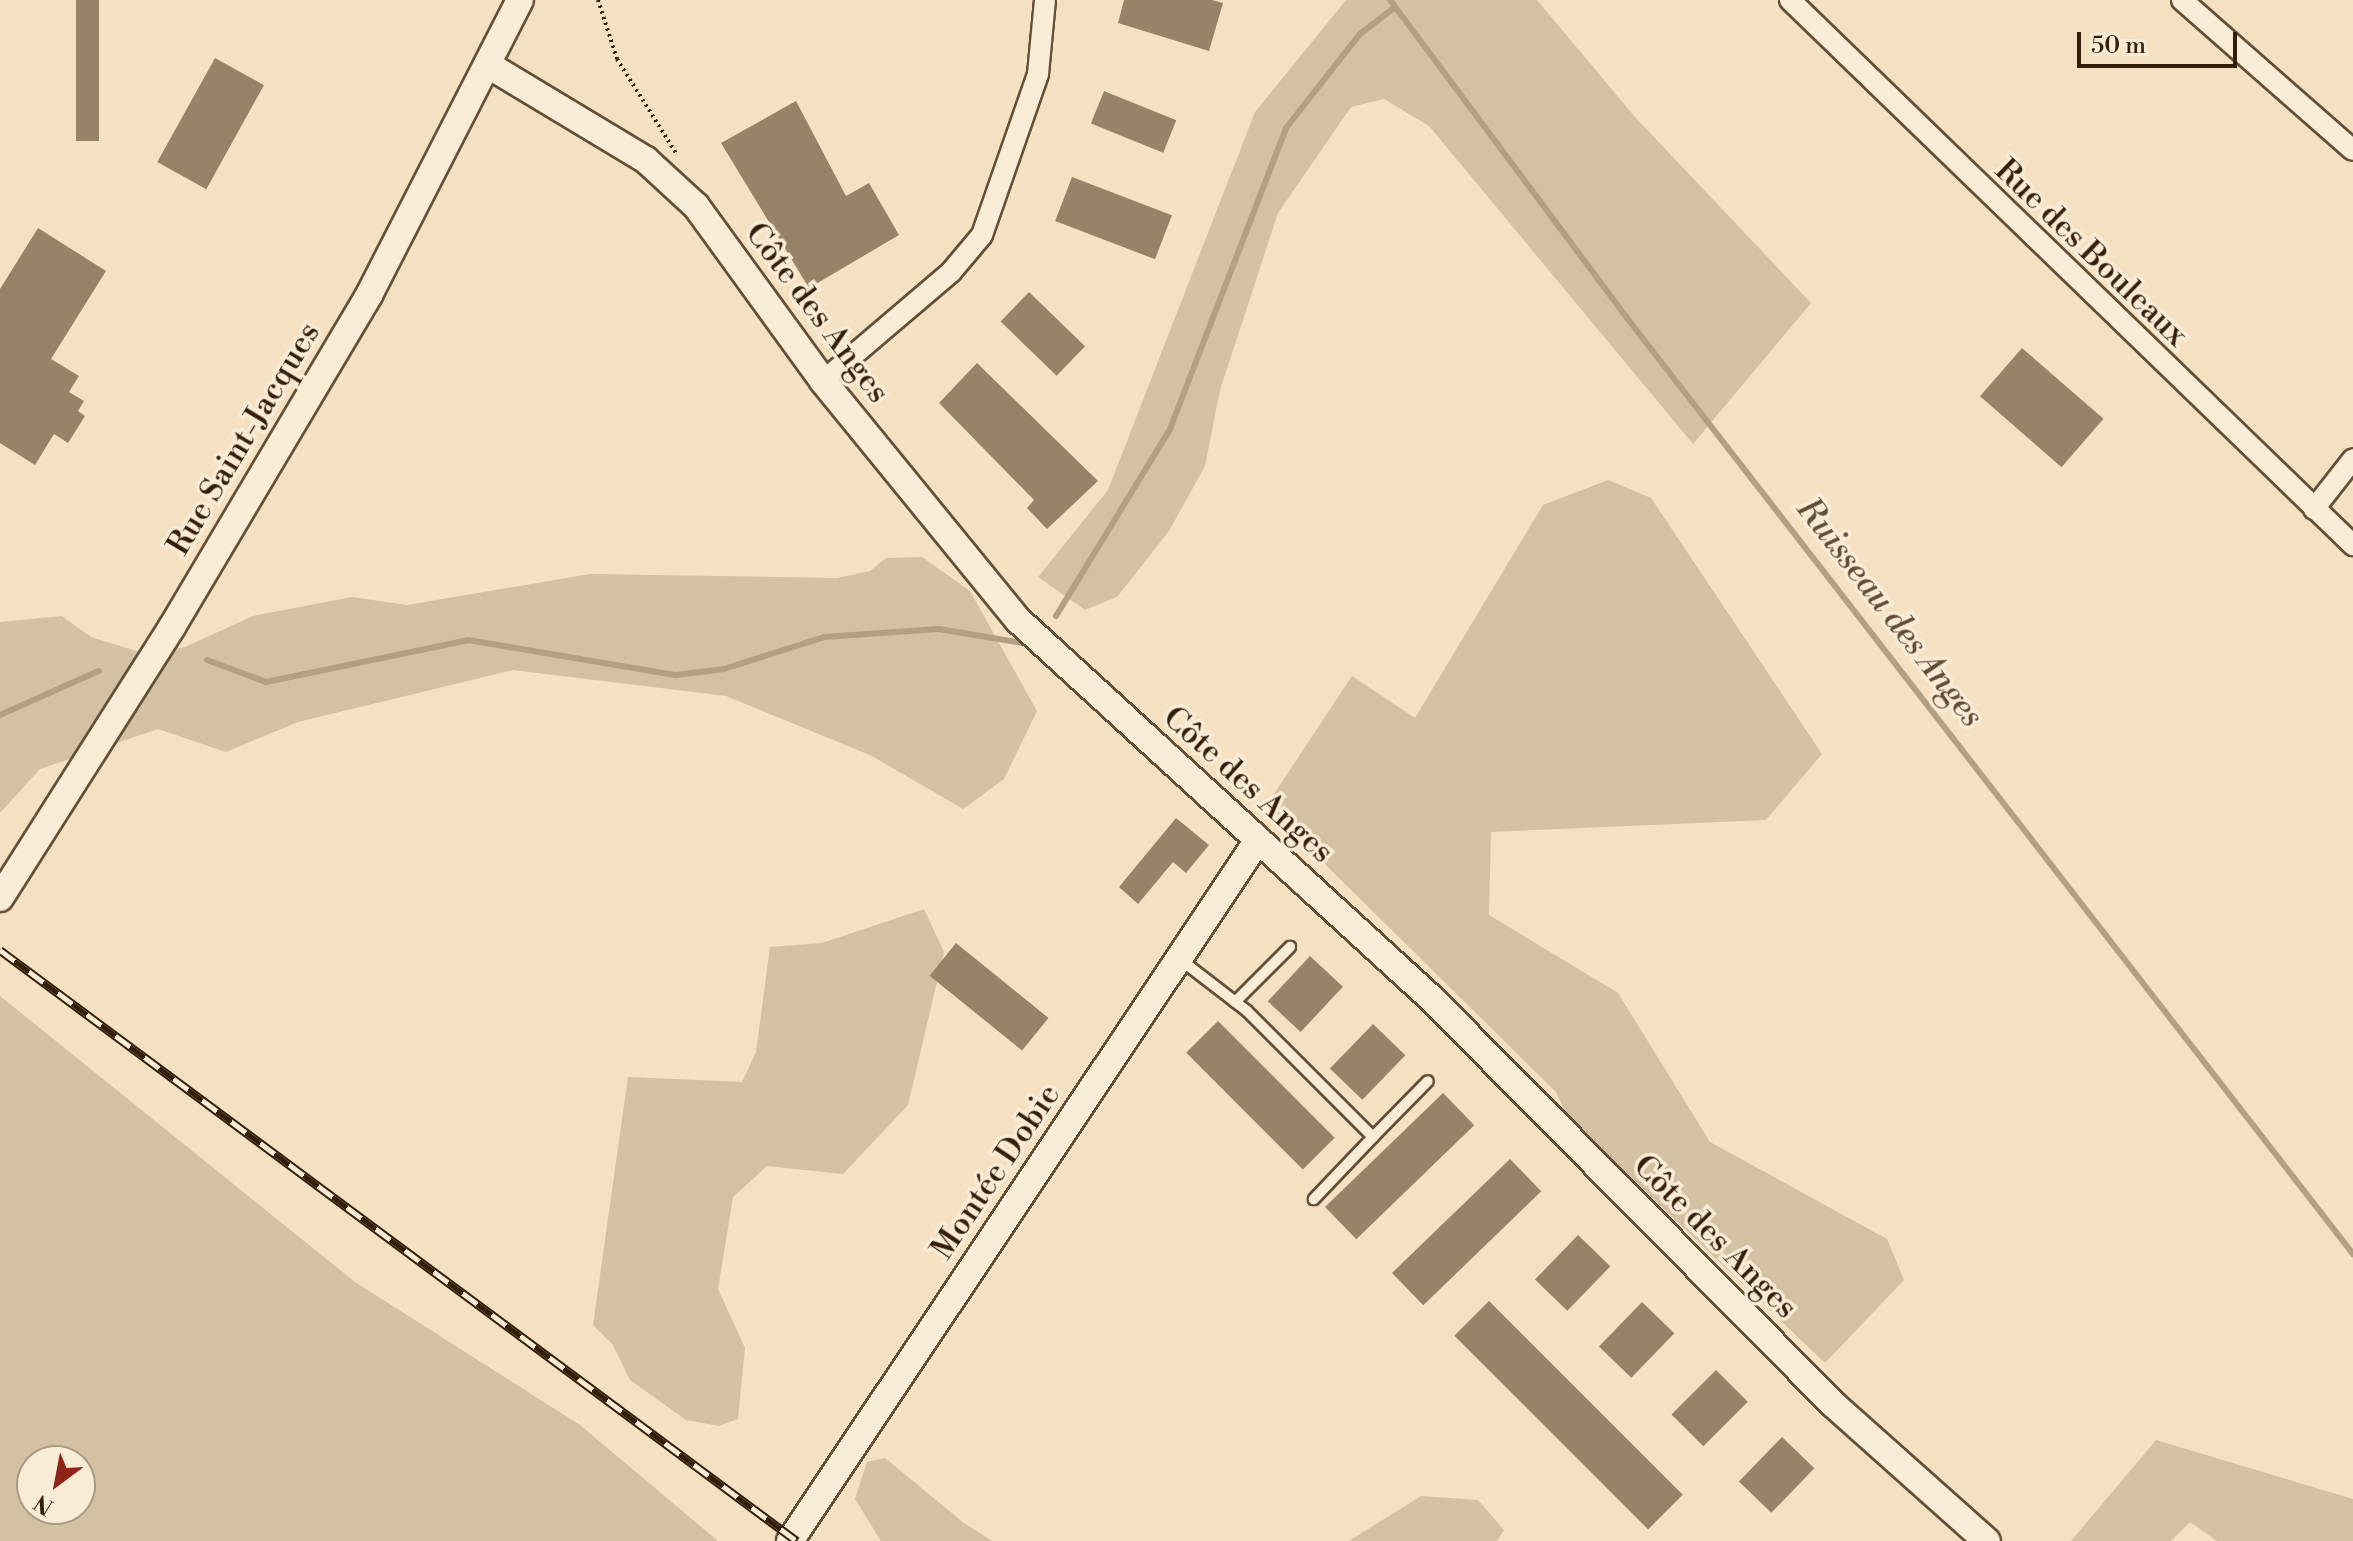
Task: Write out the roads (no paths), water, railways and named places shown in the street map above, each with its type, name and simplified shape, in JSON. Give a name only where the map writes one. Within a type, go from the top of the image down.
[{"type":"street","name":"Rue Saint-Jacques","points":[[0,898],[172,627],[369,295],[490,66],[520,0]]},
{"type":"street","points":[[823,381],[951,272],[982,235],[1038,74],[1045,0]]},
{"type":"street","name":"Rue des Bouleaux","points":[[1790,0],[2353,545]]},
{"type":"street","points":[[2182,0],[2353,150]]},
{"type":"street","name":"Côte des Anges","points":[[490,66],[646,160],[696,206],[823,381],[1018,620],[1431,998],[1833,1404],[1987,1541]]},
{"type":"street","points":[[2314,509],[2353,459]]},
{"type":"street","name":"Montée Dobie","points":[[790,1541],[1258,840]]},
{"type":"lane","points":[[1235,1002],[1290,947]]},
{"type":"lane","points":[[1179,959],[1235,1002],[1373,1137]]},
{"type":"lane","points":[[1314,1199],[1428,1081]]},
{"type":"waterway","name":"Ruisseau des Anges","points":[[1390,0],[1627,318],[2353,1254]]},
{"type":"waterway","points":[[1056,616],[1170,429],[1286,128],[1360,34],[1395,7]]},
{"type":"waterway","points":[[207,660],[266,682],[468,640],[676,675],[724,669],[824,637],[939,629],[1029,644]]},
{"type":"waterway","points":[[0,715],[99,671]]},
{"type":"railway","points":[[0,950],[797,1541]]}]
